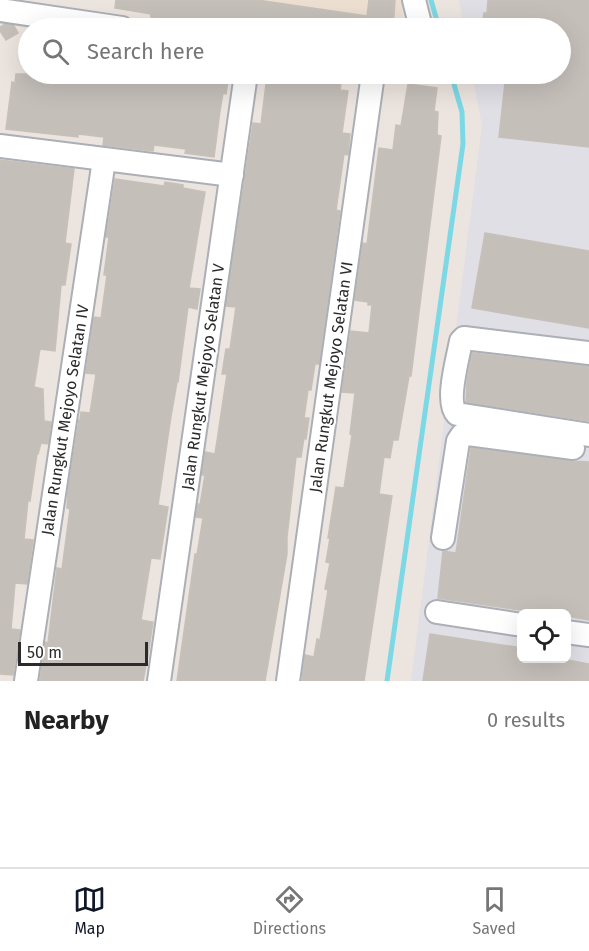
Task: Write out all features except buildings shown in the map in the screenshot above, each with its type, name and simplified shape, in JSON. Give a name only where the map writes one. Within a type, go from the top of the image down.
[{"type":"street","points":[[414,0],[418,18]]},
{"type":"street","points":[[0,10],[54,18]]},
{"type":"street","name":"Jalan Rungkut Mejoyo Selatan V","points":[[159,681],[245,84]]},
{"type":"street","name":"Jalan Rungkut Mejoyo Selatan VI","points":[[288,681],[372,84]]},
{"type":"street","points":[[0,146],[232,175]]},
{"type":"street","name":"Jalan Rungkut Mejoyo Selatan IV","points":[[26,681],[104,160]]},
{"type":"street","points":[[462,329],[589,343]]},
{"type":"street","points":[[589,353],[464,338],[461,341],[451,398],[453,410],[457,414],[589,435]]},
{"type":"street","points":[[443,538],[458,441],[462,435],[589,450]]},
{"type":"street","points":[[437,612],[517,624]]},
{"type":"street","points":[[571,633],[589,635]]},
{"type":"shaded area","points":[[244,0],[401,0],[403,18],[242,18]]},
{"type":"shaded area","points":[[459,0],[589,0],[589,681],[411,681],[482,125],[474,84],[571,84],[571,18],[462,18]]},
{"type":"waterway","points":[[431,0],[436,18]]},
{"type":"waterway","points":[[387,681],[463,144],[462,112],[454,84]]}]
